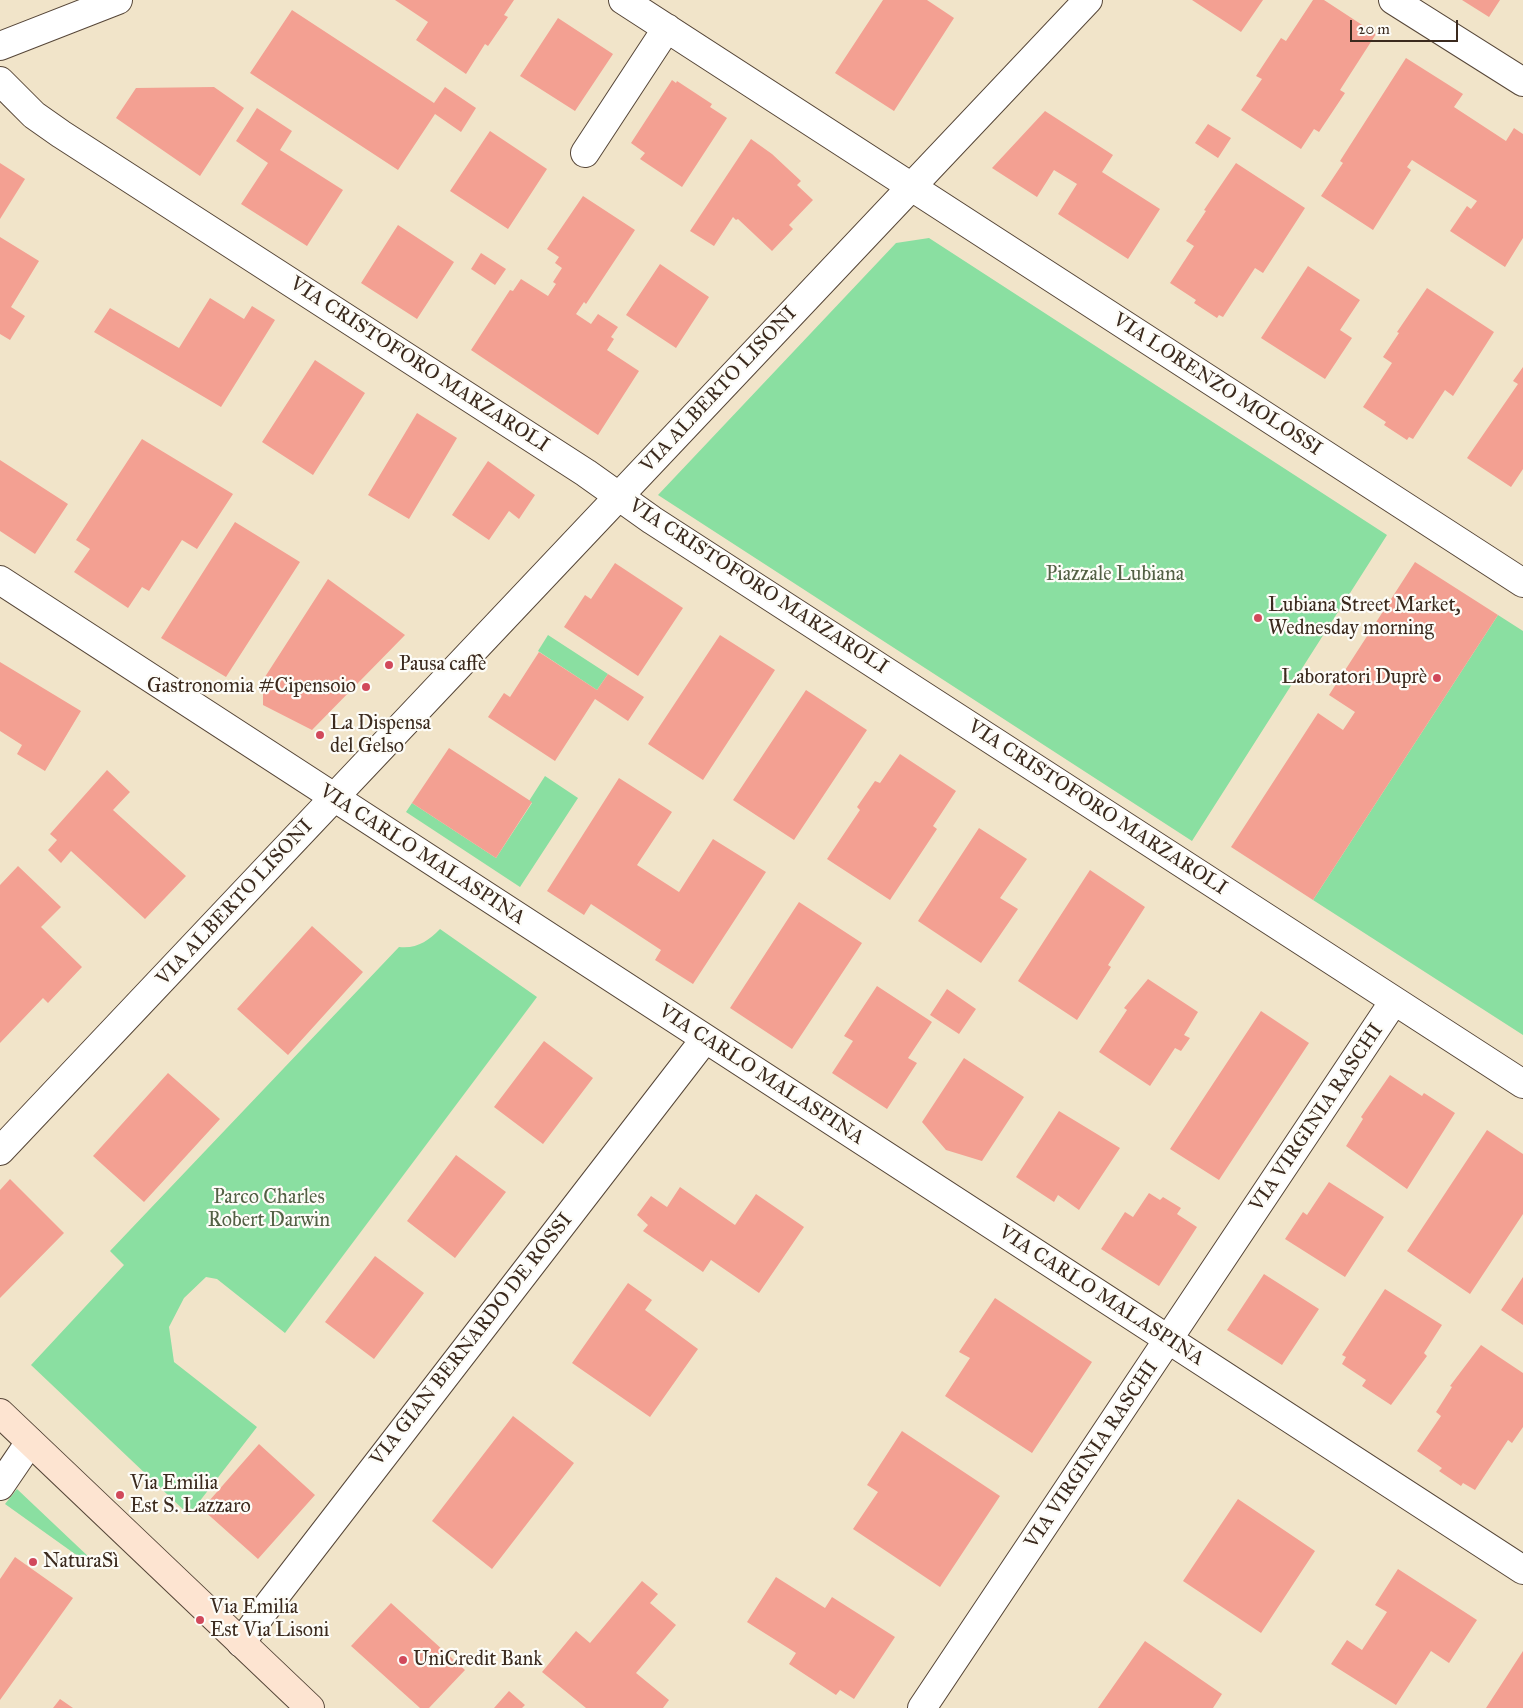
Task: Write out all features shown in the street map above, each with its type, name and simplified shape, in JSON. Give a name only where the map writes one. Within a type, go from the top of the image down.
[{"type":"main road","points":[[0,1413],[310,1708]]},
{"type":"street","points":[[0,46],[118,0]]},
{"type":"street","name":"VIA LORENZO MOLOSSI","points":[[623,0],[1523,583]]},
{"type":"street","name":"VIA ALBERTO LISONI","points":[[0,1151],[1088,0]]},
{"type":"street","points":[[1393,0],[1523,82]]},
{"type":"street","points":[[585,153],[667,28]]},
{"type":"street","name":"VIA CRISTOFORO MARZAROLI","points":[[0,81],[21,104],[48,126],[578,467],[619,496],[1523,1084]]},
{"type":"street","name":"VIA CARLO MALASPINA","points":[[0,580],[1523,1570]]},
{"type":"street","name":"VIA VIRGINIA RASCHI","points":[[922,1708],[1394,1001]]},
{"type":"street","name":"VIA GIAN BERNARDO DE ROSSI","points":[[241,1643],[269,1604],[705,1039]]},
{"type":"street","points":[[0,1486],[30,1442]]},
{"type":"green space","name":"Piazzale Lubiana","points":[[929,238],[1387,535],[1192,841],[658,495],[896,243]]},
{"type":"green space","points":[[1498,615],[1523,631],[1523,1035],[1313,900]]},
{"type":"green space","points":[[548,635],[608,674],[597,690],[538,651]]},
{"type":"green space","points":[[545,776],[578,798],[520,887],[406,812],[412,803],[496,858],[532,803],[529,801]]},
{"type":"green space","name":"Parco Charles Robert Darwin","points":[[440,929],[537,997],[285,1333],[217,1279],[206,1277],[184,1298],[169,1327],[174,1362],[257,1427],[189,1515],[31,1365],[124,1265],[110,1251],[399,947],[411,947],[422,943]]},
{"type":"green space","points":[[17,1489],[92,1560],[89,1564],[5,1504]]},
{"type":"building","points":[[395,0],[514,0],[504,15],[508,17],[488,46],[485,44],[466,74],[416,40],[428,22]]},
{"type":"building","points":[[883,0],[927,0],[954,18],[894,111],[835,73]]},
{"type":"building","points":[[1192,0],[1263,0],[1241,32]]},
{"type":"building","points":[[1313,0],[1324,0],[1376,34],[1340,90],[1345,93],[1319,132],[1314,129],[1301,149],[1241,110],[1262,79],[1256,76],[1281,38],[1286,41]]},
{"type":"building","points":[[1462,0],[1500,0],[1489,17]]},
{"type":"building","points":[[292,10],[434,103],[445,87],[476,108],[461,132],[435,114],[398,170],[250,73]]},
{"type":"building","points":[[558,18],[613,54],[575,111],[520,76]]},
{"type":"building","points":[[1406,58],[1463,94],[1454,107],[1506,141],[1514,128],[1523,134],[1523,238],[1505,267],[1450,231],[1467,206],[1471,209],[1477,201],[1412,160],[1407,167],[1411,170],[1373,230],[1321,196],[1343,163],[1340,161]]},
{"type":"building","points":[[672,80],[676,83],[677,81],[712,104],[710,107],[727,118],[682,187],[640,159],[645,153],[631,143]]},
{"type":"building","points":[[214,87],[244,108],[200,176],[116,118],[136,88]]},
{"type":"building","points":[[257,108],[292,131],[280,150],[343,190],[307,246],[241,204],[268,163],[236,141]]},
{"type":"building","points":[[1045,111],[1113,155],[1102,172],[1160,209],[1128,259],[1058,214],[1077,184],[1054,170],[1037,197],[992,168]]},
{"type":"building","points":[[1208,124],[1231,138],[1218,158],[1195,143]]},
{"type":"building","points":[[490,131],[547,169],[508,229],[450,191]]},
{"type":"building","points":[[751,139],[772,154],[801,181],[797,185],[813,200],[789,225],[793,229],[772,251],[738,219],[736,220],[733,217],[714,246],[690,231]]},
{"type":"building","points":[[0,163],[25,179],[0,219]]},
{"type":"building","points":[[1236,163],[1305,208],[1263,273],[1255,268],[1223,317],[1219,315],[1217,318],[1194,303],[1196,300],[1170,283],[1194,246],[1186,241],[1206,211],[1204,210]]},
{"type":"building","points":[[583,196],[635,230],[586,304],[584,302],[576,314],[591,324],[598,314],[618,327],[611,337],[614,339],[607,350],[639,371],[598,435],[471,350],[510,290],[513,291],[521,279],[548,296],[556,284],[553,282],[562,268],[555,263],[559,257],[547,249]]},
{"type":"building","points":[[398,225],[454,262],[417,319],[361,283]]},
{"type":"building","points":[[0,237],[39,261],[11,307],[25,316],[10,340],[0,334]]},
{"type":"building","points":[[481,253],[506,269],[495,285],[471,269]]},
{"type":"building","points":[[660,264],[709,297],[676,348],[626,315]]},
{"type":"building","points":[[1308,266],[1360,300],[1340,330],[1352,338],[1325,379],[1261,338]]},
{"type":"building","points":[[1427,288],[1494,332],[1453,396],[1445,390],[1413,439],[1409,437],[1407,440],[1384,425],[1386,422],[1363,407],[1392,363],[1383,357],[1399,333],[1397,332]]},
{"type":"building","points":[[210,298],[244,319],[252,306],[275,320],[221,407],[94,332],[110,308],[179,348]]},
{"type":"building","points":[[315,360],[365,393],[313,475],[262,442]]},
{"type":"building","points":[[1523,367],[1523,469],[1511,487],[1467,458],[1518,384],[1513,381]]},
{"type":"building","points":[[417,413],[457,438],[409,519],[368,495]]},
{"type":"building","points":[[142,439],[233,494],[197,549],[182,540],[149,591],[142,587],[128,608],[74,572],[90,549],[76,540]]},
{"type":"building","points":[[0,460],[68,504],[35,554],[0,531]]},
{"type":"building","points":[[488,461],[535,495],[519,519],[509,511],[489,540],[452,515]]},
{"type":"building","points":[[235,522],[300,562],[226,677],[161,638]]},
{"type":"building","points":[[1415,562],[1498,615],[1313,900],[1231,847],[1318,713],[1343,730],[1355,712],[1329,695]]},
{"type":"building","points":[[615,563],[683,608],[638,676],[564,627],[585,595],[591,599]]},
{"type":"building","points":[[328,579],[405,635],[312,730],[263,705],[263,680]]},
{"type":"building","points":[[720,635],[775,670],[703,780],[648,744]]},
{"type":"building","points":[[539,652],[597,690],[608,674],[644,697],[628,721],[595,699],[555,761],[488,717],[504,693],[510,697]]},
{"type":"building","points":[[0,662],[81,711],[45,771],[17,754],[22,745],[0,731]]},
{"type":"building","points":[[806,690],[867,730],[794,840],[733,800]]},
{"type":"building","points":[[449,748],[532,802],[496,858],[412,803]]},
{"type":"building","points":[[900,754],[956,791],[933,826],[937,829],[890,900],[827,859],[860,810],[857,807],[875,781],[880,783]]},
{"type":"building","points":[[107,770],[130,792],[113,810],[186,876],[145,919],[71,851],[61,863],[48,850],[57,840],[50,834]]},
{"type":"building","points":[[619,778],[672,812],[637,865],[679,892],[713,839],[766,872],[693,984],[655,960],[661,950],[591,904],[584,915],[547,891]]},
{"type":"building","points":[[979,828],[1027,859],[1000,898],[1018,909],[981,963],[918,921]]},
{"type":"building","points":[[18,866],[61,907],[41,927],[82,967],[48,1003],[43,998],[0,1043],[0,885]]},
{"type":"building","points":[[1090,870],[1145,907],[1108,965],[1111,967],[1077,1020],[1018,981]]},
{"type":"building","points":[[799,902],[862,943],[792,1049],[730,1008]]},
{"type":"building","points":[[312,926],[363,972],[288,1055],[237,1009]]},
{"type":"building","points":[[1148,979],[1198,1012],[1184,1035],[1190,1038],[1181,1051],[1175,1048],[1150,1086],[1099,1052],[1127,1010],[1124,1008]]},
{"type":"building","points":[[877,986],[932,1022],[908,1058],[917,1063],[887,1109],[832,1073],[853,1041],[844,1036]]},
{"type":"building","points":[[947,989],[976,1009],[959,1034],[930,1015]]},
{"type":"building","points":[[1261,1011],[1309,1043],[1219,1180],[1170,1149]]},
{"type":"building","points":[[544,1041],[593,1078],[543,1144],[494,1107]]},
{"type":"building","points":[[964,1058],[1024,1097],[982,1161],[946,1150],[922,1122]]},
{"type":"building","points":[[168,1073],[220,1119],[144,1202],[93,1156]]},
{"type":"building","points":[[1390,1075],[1422,1096],[1424,1093],[1455,1113],[1407,1189],[1346,1146],[1363,1119],[1361,1117]]},
{"type":"building","points":[[1059,1111],[1120,1148],[1079,1210],[1058,1195],[1054,1202],[1016,1177]]},
{"type":"building","points":[[1487,1130],[1523,1154],[1523,1214],[1470,1294],[1407,1251]]},
{"type":"building","points":[[456,1155],[506,1192],[455,1258],[407,1221]]},
{"type":"building","points":[[10,1179],[64,1233],[0,1298],[0,1190]]},
{"type":"building","points":[[1329,1182],[1384,1217],[1345,1277],[1285,1239],[1303,1212],[1307,1215]]},
{"type":"building","points":[[680,1187],[735,1225],[756,1194],[804,1227],[759,1293],[711,1260],[703,1272],[643,1231],[648,1225],[637,1215],[651,1196],[667,1207]]},
{"type":"building","points":[[1149,1193],[1160,1200],[1163,1197],[1181,1208],[1177,1214],[1197,1227],[1159,1286],[1101,1249],[1125,1212],[1133,1217]]},
{"type":"building","points":[[375,1256],[424,1293],[374,1359],[325,1322]]},
{"type":"building","points":[[1264,1274],[1319,1309],[1282,1365],[1227,1330]]},
{"type":"building","points":[[1523,1277],[1523,1325],[1501,1310]]},
{"type":"building","points":[[628,1283],[652,1300],[645,1310],[698,1349],[650,1417],[572,1363]]},
{"type":"building","points":[[1385,1289],[1442,1325],[1424,1353],[1427,1356],[1391,1405],[1362,1386],[1366,1380],[1342,1364],[1346,1357],[1342,1355]]},
{"type":"building","points":[[995,1298],[1092,1362],[1032,1453],[945,1396],[970,1358],[959,1352]]},
{"type":"building","points":[[1481,1345],[1523,1373],[1523,1427],[1512,1443],[1508,1440],[1475,1490],[1463,1483],[1461,1486],[1439,1471],[1442,1468],[1417,1451],[1441,1416],[1436,1412],[1452,1387],[1450,1386]]},
{"type":"building","points":[[513,1416],[574,1463],[492,1569],[432,1521]]},
{"type":"building","points":[[902,1431],[1000,1496],[940,1587],[853,1529],[878,1492],[867,1485]]},
{"type":"building","points":[[259,1444],[315,1495],[258,1559],[202,1509]]},
{"type":"building","points":[[1238,1499],[1315,1551],[1261,1633],[1183,1581]]},
{"type":"building","points":[[15,1557],[73,1598],[0,1700],[0,1579]]},
{"type":"building","points":[[1398,1569],[1477,1620],[1449,1663],[1431,1651],[1396,1705],[1331,1664],[1347,1640],[1362,1650],[1387,1612],[1375,1605]]},
{"type":"building","points":[[776,1577],[825,1608],[832,1597],[895,1637],[854,1699],[840,1690],[836,1695],[789,1664],[796,1653],[747,1622]]},
{"type":"building","points":[[642,1581],[658,1594],[650,1603],[676,1625],[636,1673],[669,1700],[663,1708],[586,1708],[542,1672],[576,1631],[590,1643]]},
{"type":"building","points":[[391,1603],[465,1670],[429,1708],[420,1708],[351,1646]]},
{"type":"building","points":[[1145,1641],[1222,1694],[1213,1708],[1098,1708]]},
{"type":"building","points":[[1523,1651],[1523,1708],[1486,1708]]},
{"type":"building","points":[[509,1691],[525,1705],[522,1708],[494,1708]]},
{"type":"building","points":[[60,1699],[73,1708],[53,1708]]},
{"type":"place","name":"Lubiana Street Market, Wednesday morning","points":[[1258,618]]},
{"type":"place","name":"Pausa caffè","points":[[389,665]]},
{"type":"place","name":"Laboratori Duprè","points":[[1437,678]]},
{"type":"place","name":"Gastronomia #Cipensoio","points":[[366,687]]},
{"type":"place","name":"La Dispensa del Gelso","points":[[320,735]]},
{"type":"place","name":"Via Emilia Est S. Lazzaro","points":[[120,1495]]},
{"type":"place","name":"NaturaSì","points":[[33,1562]]},
{"type":"place","name":"Via Emilia Est Via Lisoni","points":[[200,1620]]},
{"type":"place","name":"UniCredit Bank","points":[[403,1660]]}]
